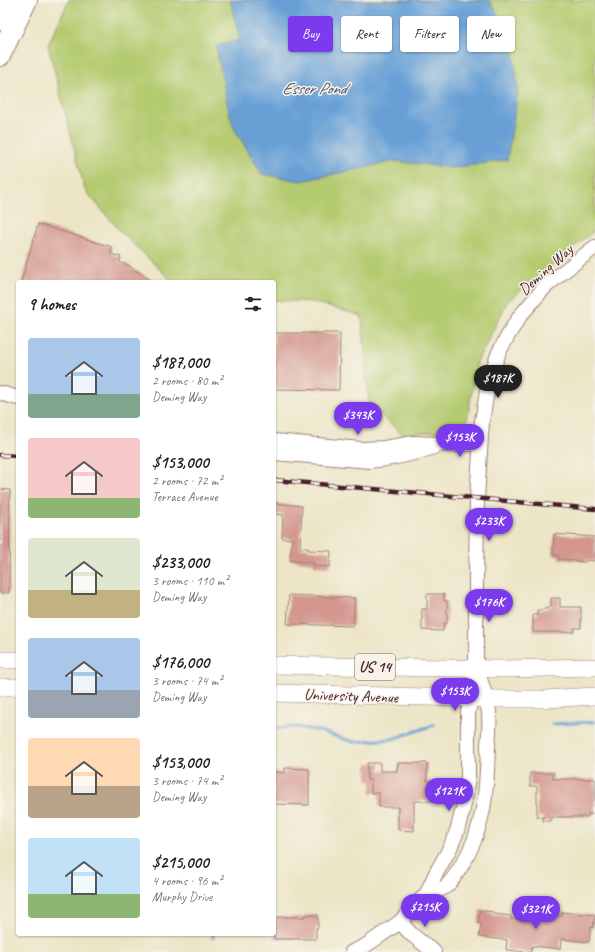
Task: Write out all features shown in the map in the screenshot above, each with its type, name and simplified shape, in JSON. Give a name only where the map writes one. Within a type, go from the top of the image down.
[{"type":"highway","points":[[0,20],[7,0]]},
{"type":"highway","points":[[0,56],[27,0]]},
{"type":"main road","points":[[0,660],[16,660]]},
{"type":"main road","name":"University Avenue","points":[[276,665],[476,669],[595,668]]},
{"type":"main road","points":[[0,687],[16,687]]},
{"type":"main road","name":"University Avenue","points":[[276,693],[479,699],[546,699],[595,696]]},
{"type":"street","name":"Deming Way","points":[[428,893],[445,887],[456,875],[465,861],[479,830],[487,783],[489,713],[479,699],[476,669],[477,498],[480,443],[486,392],[500,352],[520,316],[544,288],[595,247]]},
{"type":"street","points":[[0,393],[16,397]]},
{"type":"street","points":[[276,440],[361,449],[384,448],[414,443],[458,445],[480,443]]},
{"type":"street","points":[[276,453],[370,461],[416,453],[440,445]]},
{"type":"street","name":"Deming Way","points":[[352,952],[365,946],[400,922],[428,893],[435,875],[450,848],[457,831],[463,809],[468,776],[468,713],[479,699]]},
{"type":"street","points":[[400,922],[411,934],[434,952]]},
{"type":"green space","points":[[69,0],[595,0],[595,230],[507,302],[477,362],[465,430],[401,434],[369,403],[362,316],[312,302],[276,300],[276,280],[171,280],[120,231],[85,190],[48,45]]},
{"type":"water","name":"Esser Pond","points":[[230,0],[489,0],[499,16],[467,16],[467,52],[514,52],[518,91],[507,160],[452,168],[395,161],[301,181],[262,174],[234,128],[229,112],[216,46],[240,40]]},
{"type":"building","points":[[38,224],[112,247],[111,254],[121,257],[119,262],[130,266],[151,280],[22,280]]},
{"type":"building","points":[[276,333],[340,333],[339,390],[276,389]]},
{"type":"building","points":[[0,489],[10,490],[9,593],[0,593]]},
{"type":"building","points":[[276,503],[302,506],[300,548],[308,548],[308,550],[331,551],[330,567],[314,566],[314,563],[290,560],[292,539],[282,538],[283,515],[276,514]]},
{"type":"building","points":[[554,534],[595,537],[595,561],[586,560],[586,562],[559,559],[559,556],[553,555]]},
{"type":"building","points":[[427,594],[444,594],[444,601],[447,601],[447,623],[444,623],[443,631],[422,630],[422,609],[427,609]]},
{"type":"building","points":[[289,595],[355,598],[353,626],[287,624]]},
{"type":"building","points":[[551,598],[560,598],[560,607],[581,607],[581,628],[574,628],[574,632],[533,632],[533,615],[537,615],[537,610],[551,607]]},
{"type":"building","points":[[367,763],[380,763],[380,771],[397,771],[398,763],[427,763],[427,781],[435,781],[435,801],[414,801],[414,831],[398,830],[398,807],[379,807],[379,793],[371,793],[371,780],[367,780]]},
{"type":"building","points":[[285,768],[309,769],[309,805],[276,804],[276,772],[285,773]]},
{"type":"building","points":[[530,773],[553,773],[553,779],[595,779],[595,814],[588,814],[588,817],[551,817],[551,821],[543,821],[543,817],[537,817],[537,786],[530,786]]},
{"type":"building","points":[[480,910],[493,912],[493,914],[511,916],[511,919],[535,921],[535,916],[538,914],[562,916],[562,912],[595,915],[593,928],[591,927],[589,942],[561,939],[560,949],[532,946],[531,952],[526,952],[506,950],[507,940],[479,937],[481,924],[478,923]]},
{"type":"building","points":[[305,915],[318,915],[316,939],[274,939],[274,936],[276,936],[276,917],[305,917]]},
{"type":"waterway","points":[[552,724],[595,722]]},
{"type":"waterway","points":[[276,728],[297,727],[319,731],[354,742],[392,739],[434,725]]},
{"type":"railway","points":[[0,455],[16,456]]},
{"type":"railway","points":[[276,480],[595,509]]}]
